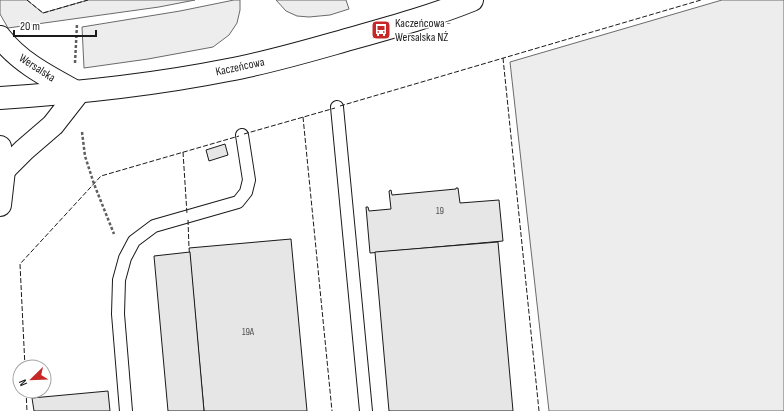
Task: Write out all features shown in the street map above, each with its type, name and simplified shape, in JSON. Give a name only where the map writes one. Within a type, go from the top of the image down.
[{"type":"street","name":"Kaczeńcowa","points":[[0,98],[78,93],[185,78],[229,70],[274,60],[443,12],[472,0]]},
{"type":"street","name":"Wersalska","points":[[0,37],[18,57],[40,72],[78,93]]},
{"type":"street","points":[[4,170],[24,150],[53,125],[78,93]]},
{"type":"street","points":[[0,146],[4,170],[0,205]]},
{"type":"lane","points":[[337,107],[366,411]]},
{"type":"lane","points":[[126,411],[118,314],[119,280],[127,255],[134,241],[154,226],[238,202],[246,192],[249,180],[242,135]]},
{"type":"path","points":[[75,69],[77,24]]},
{"type":"path","points":[[82,132],[85,156],[94,184],[116,239],[127,255]]},
{"type":"shaded area","points":[[0,0],[27,0],[43,13],[88,0],[195,0],[159,7],[8,28],[0,14]]},
{"type":"shaded area","points":[[240,0],[240,10],[237,23],[229,35],[213,47],[148,59],[84,68],[82,27],[180,11]]},
{"type":"shaded area","points":[[276,0],[346,0],[349,9],[330,15],[309,17],[297,16],[286,11]]},
{"type":"shaded area","points":[[722,0],[784,0],[784,411],[549,411],[510,62]]},
{"type":"building","points":[[225,144],[228,155],[209,161],[206,150]]},
{"type":"building","points":[[458,188],[460,203],[499,200],[503,241],[370,253],[366,207],[368,207],[369,211],[391,209],[389,191],[391,190],[392,195]]},
{"type":"building","points":[[291,239],[307,411],[204,411],[189,248]]},
{"type":"building","points":[[498,242],[513,411],[389,411],[375,252]]},
{"type":"building","points":[[190,252],[204,411],[168,411],[154,256]]},
{"type":"building","points":[[108,391],[110,411],[34,411],[32,399],[52,399],[52,396]]},
{"type":"fence","points":[[27,0],[43,13],[88,0]]},
{"type":"fence","points":[[340,106],[701,0]]},
{"type":"fence","points":[[503,58],[539,411]]},
{"type":"fence","points":[[244,134],[335,108]]},
{"type":"fence","points":[[303,117],[332,411]]},
{"type":"fence","points":[[25,359],[20,264],[101,176],[239,136]]},
{"type":"fence","points":[[183,152],[187,214]]},
{"type":"fence","points":[[188,220],[189,248]]},
{"type":"fence","points":[[26,399],[27,411]]},
{"type":"place","name":"Kaczeńcowa - Wersalska NŻ","points":[[381,30]]}]
